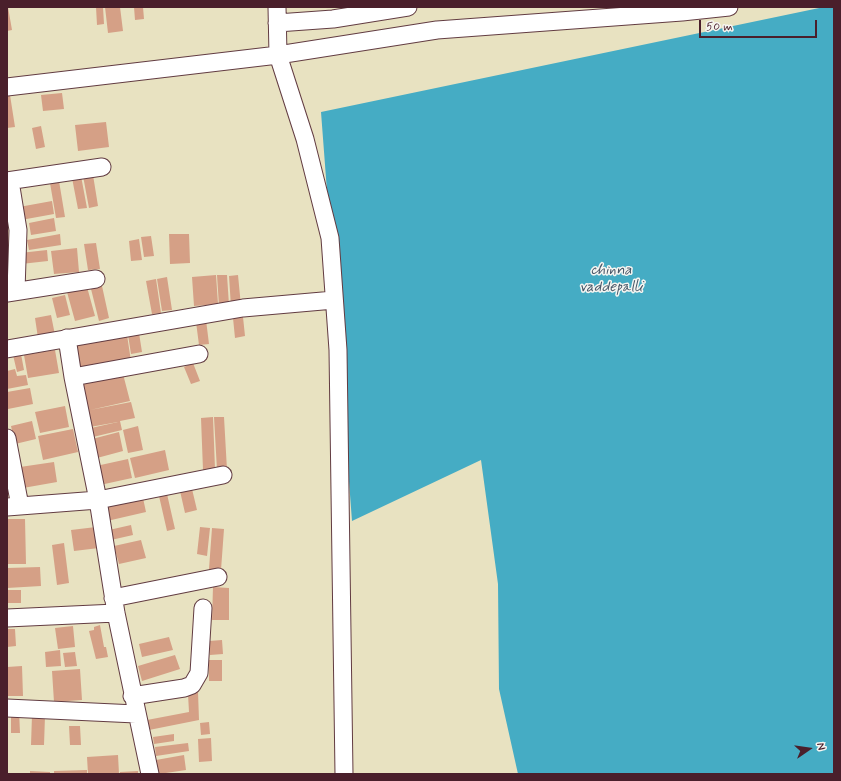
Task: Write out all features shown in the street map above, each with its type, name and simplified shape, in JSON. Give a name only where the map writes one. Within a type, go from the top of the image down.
[{"type":"street","points":[[344,774],[338,350],[330,238],[305,139],[278,55],[277,15],[333,19],[408,7]]},
{"type":"street","points":[[7,87],[278,55],[437,30],[682,12],[729,7]]},
{"type":"street","points":[[96,279],[12,292],[18,230],[8,181],[102,167]]},
{"type":"street","points":[[7,349],[243,308],[334,300]]},
{"type":"street","points":[[67,338],[98,500],[114,606],[132,696],[150,774]]},
{"type":"street","points":[[74,378],[199,354]]},
{"type":"street","points":[[7,438],[14,506],[98,500],[224,475]]},
{"type":"street","points":[[7,618],[114,606],[218,577]]},
{"type":"street","points":[[132,696],[184,688],[192,685],[199,673],[203,608]]},
{"type":"street","points":[[7,708],[136,714]]},
{"type":"water","name":"chinna vaddepalli","points":[[824,7],[834,7],[834,774],[518,774],[499,689],[498,584],[481,460],[352,521],[321,112]]},
{"type":"building","points":[[7,7],[12,30],[7,31]]},
{"type":"building","points":[[96,7],[103,7],[104,24],[97,25]]},
{"type":"building","points":[[105,7],[120,7],[123,31],[108,33]]},
{"type":"building","points":[[134,7],[143,7],[144,19],[135,20]]},
{"type":"building","points":[[62,93],[64,109],[43,111],[41,95]]},
{"type":"building","points":[[10,95],[15,127],[7,128],[7,96]]},
{"type":"building","points":[[106,122],[109,147],[78,151],[75,125]]},
{"type":"building","points":[[41,126],[45,147],[36,149],[32,128]]},
{"type":"building","points":[[93,175],[98,206],[89,208],[83,176]]},
{"type":"building","points":[[81,176],[87,208],[78,209],[72,178]]},
{"type":"building","points":[[59,181],[65,217],[56,218],[50,183]]},
{"type":"building","points":[[52,201],[54,214],[21,220],[19,207]]},
{"type":"building","points":[[54,218],[56,231],[31,235],[29,223]]},
{"type":"building","points":[[60,234],[61,245],[29,250],[27,240]]},
{"type":"building","points":[[169,234],[189,234],[190,263],[170,264]]},
{"type":"building","points":[[151,236],[154,256],[144,257],[141,237]]},
{"type":"building","points":[[139,239],[142,260],[131,261],[129,241]]},
{"type":"building","points":[[96,243],[100,269],[88,270],[84,244]]},
{"type":"building","points":[[77,248],[79,272],[54,274],[51,251]]},
{"type":"building","points":[[47,250],[48,261],[21,264],[20,253]]},
{"type":"building","points":[[216,275],[218,304],[194,306],[192,277]]},
{"type":"building","points":[[217,275],[227,275],[229,305],[219,306]]},
{"type":"building","points":[[238,275],[241,306],[231,307],[229,276]]},
{"type":"building","points":[[167,277],[172,310],[162,311],[157,279]]},
{"type":"building","points":[[156,279],[161,313],[152,314],[146,281]]},
{"type":"building","points":[[102,286],[109,318],[99,321],[91,289]]},
{"type":"building","points":[[87,287],[95,316],[75,321],[67,292]]},
{"type":"building","points":[[65,295],[70,315],[57,318],[52,298]]},
{"type":"building","points":[[51,315],[55,335],[38,338],[35,318]]},
{"type":"building","points":[[243,317],[245,336],[235,338],[233,318]]},
{"type":"building","points":[[206,320],[209,344],[199,345],[196,322]]},
{"type":"building","points":[[139,333],[142,352],[131,354],[128,335]]},
{"type":"building","points":[[127,335],[131,361],[79,370],[75,344]]},
{"type":"building","points":[[55,350],[59,373],[28,378],[24,355]]},
{"type":"building","points":[[21,354],[24,370],[17,372],[13,355]]},
{"type":"building","points":[[193,363],[200,381],[191,384],[184,367]]},
{"type":"building","points":[[15,369],[17,376],[26,375],[28,385],[7,389],[7,371]]},
{"type":"building","points":[[123,374],[130,401],[90,410],[131,402],[135,418],[120,421],[122,430],[93,437],[91,428],[118,422],[90,427],[80,383]]},
{"type":"building","points":[[30,388],[33,404],[8,409],[7,392]]},
{"type":"building","points":[[65,406],[69,427],[40,433],[35,412]]},
{"type":"building","points":[[213,417],[215,469],[203,470],[201,418]]},
{"type":"building","points":[[214,417],[224,417],[227,470],[217,470]]},
{"type":"building","points":[[32,421],[36,439],[15,444],[11,426]]},
{"type":"building","points":[[138,426],[143,450],[128,453],[123,430]]},
{"type":"building","points":[[73,429],[78,452],[43,460],[38,436]]},
{"type":"building","points":[[119,432],[123,451],[97,458],[92,439]]},
{"type":"building","points":[[165,450],[169,470],[135,478],[130,458]]},
{"type":"building","points":[[128,459],[132,478],[100,485],[96,466]]},
{"type":"building","points":[[54,462],[57,482],[23,488],[20,467]]},
{"type":"building","points":[[192,489],[197,510],[185,513],[180,491]]},
{"type":"building","points":[[167,494],[175,529],[167,531],[159,496]]},
{"type":"building","points":[[143,498],[146,512],[107,521],[104,506]]},
{"type":"building","points":[[7,519],[25,519],[26,564],[7,564]]},
{"type":"building","points":[[131,525],[133,535],[111,540],[109,530]]},
{"type":"building","points":[[96,527],[99,548],[74,551],[71,530]]},
{"type":"building","points":[[200,527],[210,528],[207,556],[197,554]]},
{"type":"building","points":[[212,528],[224,529],[221,570],[209,569]]},
{"type":"building","points":[[141,540],[146,558],[119,564],[114,546]]},
{"type":"building","points":[[64,543],[69,583],[57,585],[52,545]]},
{"type":"building","points":[[40,567],[41,586],[7,588],[7,568]]},
{"type":"building","points":[[213,587],[229,588],[229,620],[212,620]]},
{"type":"building","points":[[7,590],[21,590],[21,603],[7,603]]},
{"type":"building","points":[[100,625],[104,647],[106,647],[108,657],[96,659],[89,631],[94,630],[94,627]]},
{"type":"building","points":[[73,626],[75,647],[58,649],[55,628]]},
{"type":"building","points":[[7,629],[15,629],[16,646],[7,647]]},
{"type":"building","points":[[169,637],[173,650],[142,657],[139,644]]},
{"type":"building","points":[[222,640],[223,654],[210,655],[209,641]]},
{"type":"building","points":[[60,650],[61,666],[46,667],[45,652]]},
{"type":"building","points":[[75,652],[77,666],[65,667],[63,653]]},
{"type":"building","points":[[175,655],[180,669],[142,681],[138,666]]},
{"type":"building","points":[[209,660],[222,660],[222,681],[209,681]]},
{"type":"building","points":[[22,666],[23,696],[7,696],[7,667]]},
{"type":"building","points":[[80,669],[82,700],[54,702],[52,671]]},
{"type":"building","points":[[198,692],[199,720],[149,730],[147,720],[189,712],[188,694]]},
{"type":"building","points":[[19,710],[20,733],[11,733],[11,711]]},
{"type":"building","points":[[32,715],[45,716],[44,745],[31,745]]},
{"type":"building","points":[[209,722],[210,734],[201,735],[200,723]]},
{"type":"building","points":[[69,726],[80,726],[81,745],[70,745]]},
{"type":"building","points":[[174,734],[174,741],[154,744],[153,737]]},
{"type":"building","points":[[211,738],[212,761],[199,762],[198,739]]},
{"type":"building","points":[[188,743],[189,751],[156,756],[155,747]]},
{"type":"building","points":[[118,755],[119,774],[88,774],[87,757]]},
{"type":"building","points":[[184,755],[186,770],[159,774],[156,760]]},
{"type":"building","points":[[87,770],[87,774],[54,774],[54,771]]},
{"type":"building","points":[[30,771],[50,772],[50,774],[30,774]]},
{"type":"building","points":[[138,771],[138,774],[120,774],[120,772]]}]
